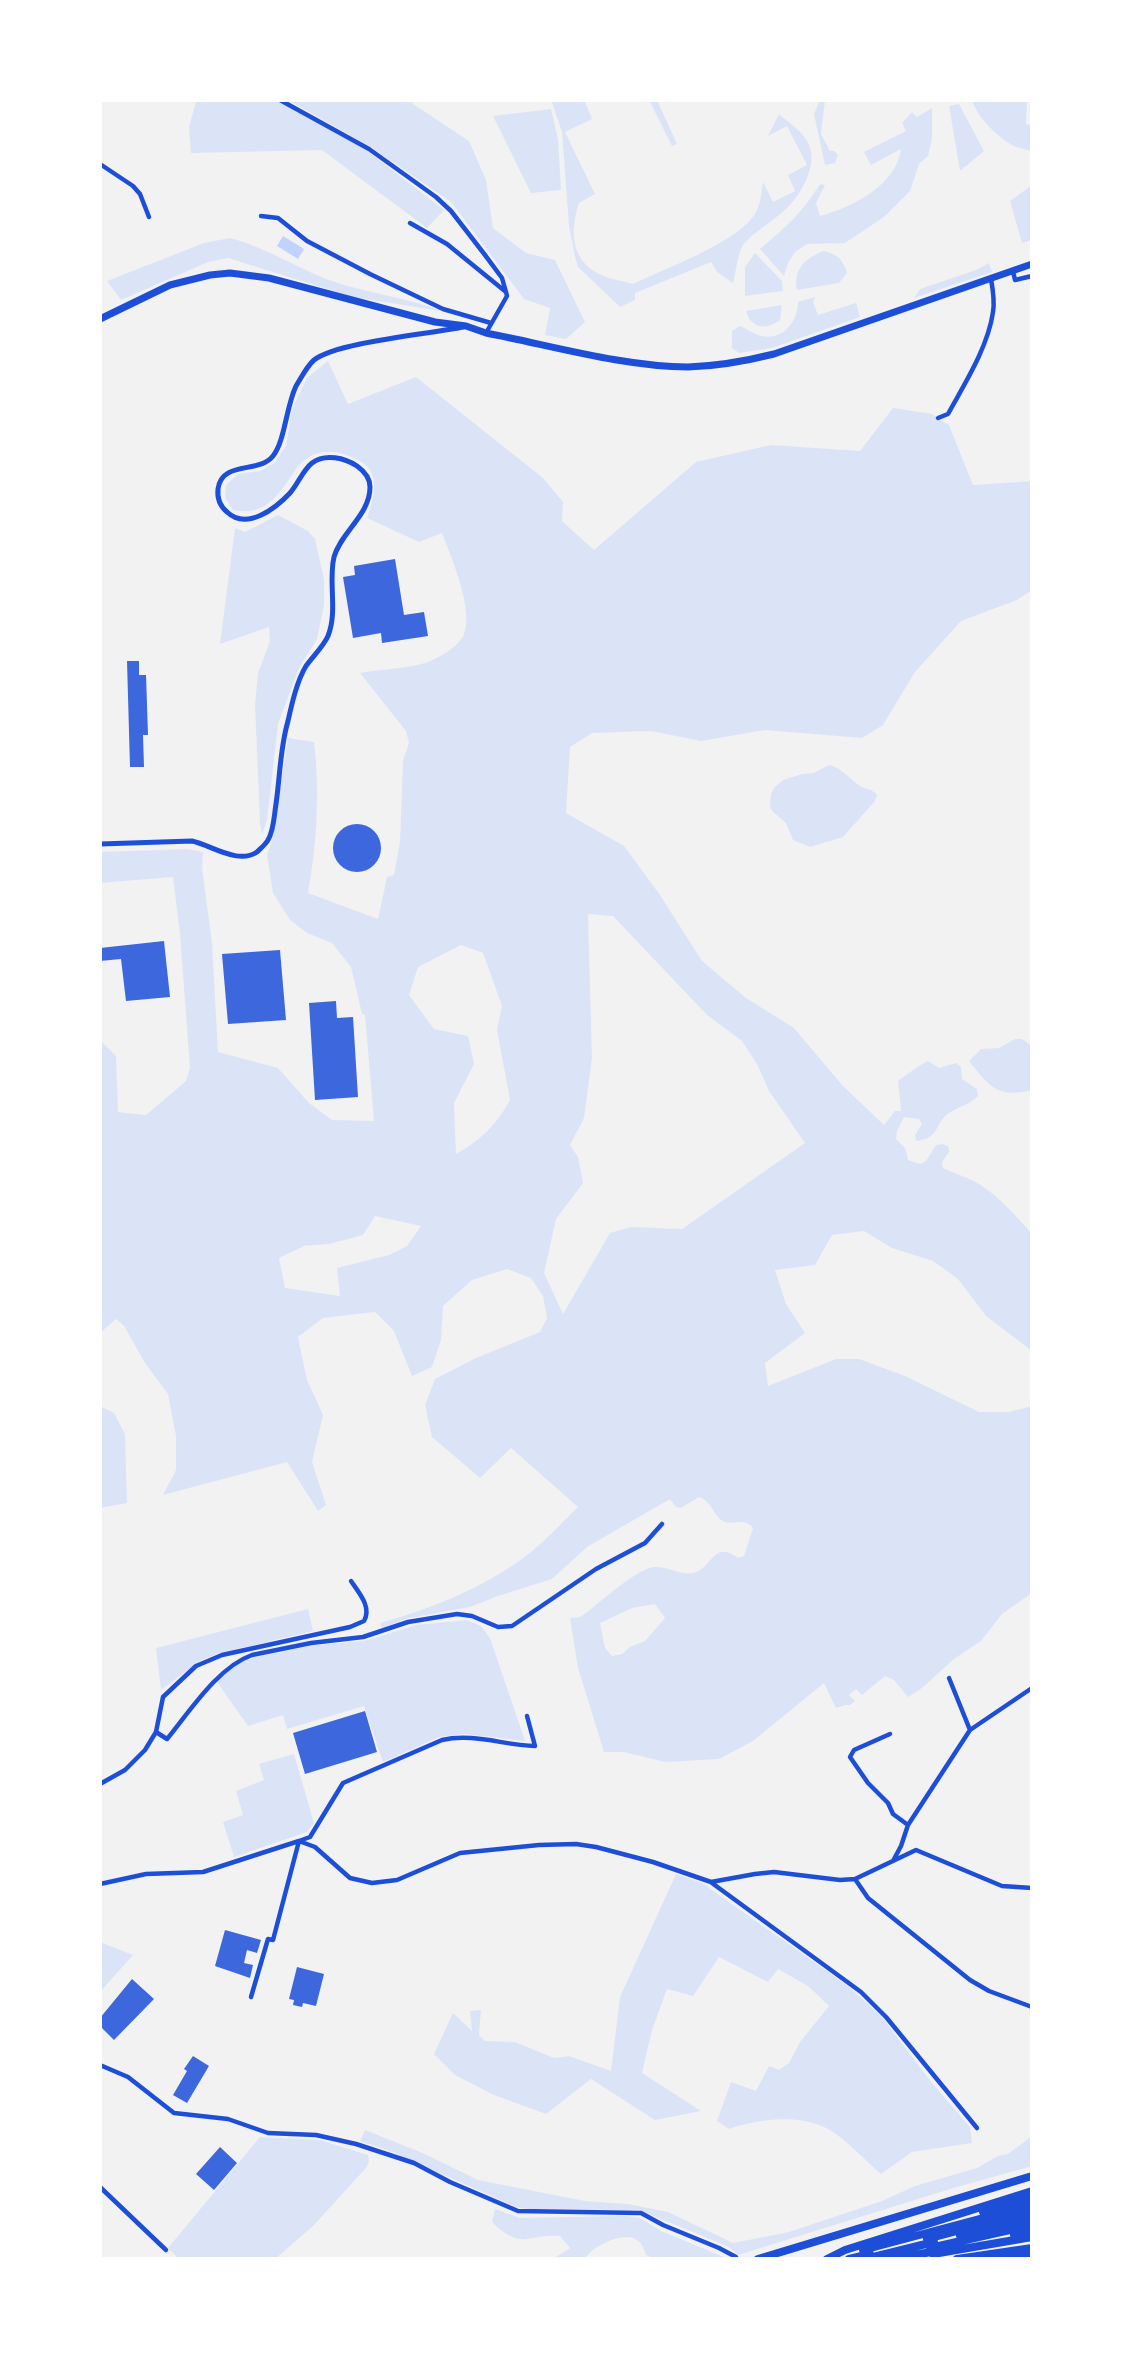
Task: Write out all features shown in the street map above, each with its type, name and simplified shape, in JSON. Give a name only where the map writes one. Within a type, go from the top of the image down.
[{"type":"highway","points":[[758,2259],[1032,2176]]},
{"type":"highway","points":[[828,2259],[845,2250],[1032,2192]]},
{"type":"highway","points":[[845,2250],[1032,2199]]},
{"type":"highway","points":[[828,2259],[1032,2205]]},
{"type":"highway","points":[[849,2259],[1032,2211]]},
{"type":"highway","points":[[865,2259],[1032,2217]]},
{"type":"highway","points":[[879,2259],[1032,2225]]},
{"type":"highway","points":[[897,2259],[1032,2231]]},
{"type":"highway","points":[[897,2259],[1032,2240]]},
{"type":"highway","points":[[927,2259],[1032,2240]]},
{"type":"highway","points":[[957,2259],[1032,2248]]},
{"type":"highway","points":[[994,2259],[1032,2254]]},
{"type":"main road","points":[[100,319],[170,285],[230,273],[269,278],[435,322],[466,326],[639,363],[688,367],[741,362],[799,346],[1032,264]]},
{"type":"street","points":[[280,100],[369,149],[436,197],[451,211],[502,278],[506,296],[486,332]]},
{"type":"street","points":[[100,164],[133,186],[140,194],[149,218]]},
{"type":"street","points":[[261,216],[278,218],[307,241],[443,309],[491,323]]},
{"type":"street","points":[[410,223],[447,244],[506,292]]},
{"type":"street","points":[[1013,271],[1016,280],[1032,275]]},
{"type":"street","points":[[938,418],[948,414],[985,341],[993,315],[991,279]]},
{"type":"street","points":[[100,844],[192,841],[230,855],[249,856],[268,840],[274,821],[283,742],[294,699],[305,668],[329,634],[334,558],[341,542],[362,513],[370,485],[363,471],[351,462],[334,457],[322,458],[312,463],[289,494],[268,511],[259,517],[243,519],[231,515],[220,505],[218,485],[229,472],[258,466],[273,456],[279,446],[289,401],[312,362],[321,356],[357,345],[466,326]]},
{"type":"street","points":[[156,1732],[167,1739],[218,1678],[243,1658],[252,1655],[311,1643],[363,1637],[408,1622],[457,1614],[472,1616],[498,1627],[512,1626],[596,1569],[645,1543],[662,1524]]},
{"type":"street","points":[[100,1784],[125,1770],[138,1758],[156,1732],[163,1697],[204,1661],[350,1627],[365,1621],[368,1612],[366,1606],[351,1581]]},
{"type":"street","points":[[949,1678],[970,1730]]},
{"type":"street","points":[[892,1862],[908,1825],[970,1730],[1032,1688]]},
{"type":"street","points":[[100,1884],[146,1874],[203,1872],[310,1837],[343,1783],[442,1740],[471,1738],[535,1746],[527,1716]]},
{"type":"street","points":[[890,1734],[854,1750],[849,1757],[868,1783],[888,1803],[893,1814],[908,1825]]},
{"type":"street","points":[[299,1841],[315,1847],[350,1878],[372,1883],[397,1880],[460,1853],[576,1844],[643,1859],[711,1882],[861,1992],[886,2017],[977,2128]]},
{"type":"street","points":[[251,1997],[268,1939],[273,1940],[299,1841]]},
{"type":"street","points":[[711,1882],[774,1872],[840,1880],[855,1879],[916,1850],[1002,1886],[1032,1888]]},
{"type":"street","points":[[855,1879],[868,1898],[970,1980],[989,1991],[1032,2007]]},
{"type":"street","points":[[100,2065],[128,2077],[174,2113],[228,2119],[268,2133],[316,2135],[356,2144],[414,2163],[450,2182],[518,2211],[641,2213],[736,2257]]},
{"type":"street","points":[[100,2187],[166,2250]]},
{"type":"shaded area","points":[[188,100],[276,100],[366,150],[444,210],[427,228],[322,150],[191,153],[189,127],[196,102]]},
{"type":"shaded area","points":[[288,100],[412,100],[413,104],[469,141],[486,180],[493,228],[526,253],[555,260],[585,322],[566,339],[545,335],[550,308],[524,299],[451,202],[371,147]]},
{"type":"shaded area","points":[[551,100],[584,100],[592,119],[565,132],[595,194],[579,203],[574,237],[579,256],[594,271],[609,278],[633,284],[729,237],[755,214],[763,182],[773,202],[795,191],[788,175],[807,165],[787,126],[768,136],[779,114],[807,140],[811,154],[809,174],[793,202],[742,247],[733,283],[717,272],[711,262],[635,293],[635,300],[620,307],[578,267],[569,226],[562,132]]},
{"type":"shaded area","points":[[649,100],[657,100],[677,144],[672,146]]},
{"type":"shaded area","points":[[820,100],[825,100],[821,134],[830,151],[838,155],[835,163],[825,165],[814,114]]},
{"type":"shaded area","points":[[972,100],[1027,100],[1026,124],[1032,125],[1032,151],[1012,145],[998,135],[982,119]]},
{"type":"shaded area","points":[[959,104],[984,151],[960,171],[949,106]]},
{"type":"shaded area","points":[[932,108],[932,138],[928,156],[919,164],[910,191],[884,217],[845,243],[807,244],[795,252],[784,276],[760,249],[793,219],[820,184],[825,185],[816,203],[820,216],[858,201],[882,184],[891,174],[901,149],[871,165],[864,152],[906,131],[902,123],[912,112],[917,117]]},
{"type":"shaded area","points":[[551,109],[558,139],[561,190],[531,193],[493,116]]},
{"type":"shaded area","points":[[1032,185],[1032,240],[1022,243],[1010,201]]},
{"type":"shaded area","points":[[230,238],[341,284],[441,311],[353,297],[228,258],[208,262],[121,300],[107,281],[204,243]]},
{"type":"shaded area","points":[[824,251],[839,258],[847,273],[839,283],[797,290],[797,276],[802,265]]},
{"type":"shaded area","points":[[755,253],[782,281],[783,291],[745,296],[745,267]]},
{"type":"shaded area","points":[[989,263],[992,272],[914,298],[920,289]]},
{"type":"shaded area","points":[[815,297],[813,302],[818,315],[856,303],[860,317],[772,348],[739,353],[732,348],[732,331],[740,326],[761,336],[776,335],[788,328],[792,322],[798,302]]},
{"type":"shaded area","points":[[782,305],[780,320],[770,326],[755,324],[746,311]]},
{"type":"shaded area","points":[[328,361],[348,404],[416,377],[543,478],[563,502],[562,521],[594,550],[696,462],[771,445],[860,451],[893,408],[932,414],[949,425],[973,485],[1032,481],[1032,590],[1017,600],[961,621],[915,672],[883,725],[862,738],[765,730],[701,741],[651,731],[592,733],[570,747],[566,813],[624,846],[660,895],[702,961],[746,998],[794,1028],[842,1085],[884,1125],[895,1111],[901,1111],[898,1081],[928,1061],[939,1068],[956,1063],[961,1067],[962,1079],[977,1089],[978,1096],[949,1113],[933,1134],[924,1140],[916,1141],[915,1135],[922,1124],[919,1119],[904,1117],[896,1139],[905,1148],[908,1160],[920,1164],[926,1161],[936,1145],[948,1146],[949,1152],[942,1162],[943,1168],[987,1189],[1032,1234],[1032,1351],[986,1316],[958,1279],[933,1261],[892,1248],[864,1231],[832,1235],[815,1265],[775,1270],[786,1304],[805,1333],[765,1363],[768,1386],[836,1359],[859,1359],[905,1376],[979,1412],[1009,1412],[1032,1406],[1032,1593],[1002,1614],[981,1641],[954,1659],[908,1697],[894,1680],[885,1676],[862,1695],[856,1689],[849,1695],[855,1701],[850,1705],[836,1708],[824,1683],[753,1741],[719,1759],[665,1762],[624,1752],[604,1752],[578,1668],[570,1618],[580,1617],[629,1579],[647,1569],[659,1567],[693,1573],[718,1553],[730,1553],[738,1558],[744,1556],[753,1528],[746,1523],[721,1520],[707,1502],[699,1497],[681,1508],[676,1507],[670,1499],[587,1547],[552,1579],[470,1607],[409,1618],[382,1628],[380,1623],[454,1597],[507,1569],[538,1547],[578,1507],[511,1448],[480,1478],[432,1437],[425,1405],[435,1379],[476,1358],[540,1332],[547,1318],[543,1296],[531,1278],[507,1269],[472,1280],[443,1306],[441,1340],[432,1367],[412,1376],[394,1331],[375,1312],[323,1318],[298,1337],[307,1380],[323,1415],[312,1462],[326,1505],[318,1511],[287,1462],[163,1495],[176,1470],[176,1436],[168,1394],[145,1363],[124,1326],[116,1319],[100,1333],[100,1040],[116,1056],[118,1112],[146,1115],[186,1081],[190,1068],[180,934],[173,877],[100,883],[100,852],[187,849],[203,852],[202,868],[212,943],[218,1052],[278,1068],[309,1103],[332,1120],[374,1121],[365,1015],[362,1014],[351,967],[332,943],[307,933],[290,920],[273,893],[267,855],[272,841],[288,738],[314,742],[317,818],[308,893],[378,919],[387,877],[394,875],[400,842],[403,760],[409,743],[406,731],[360,673],[409,667],[435,659],[461,639],[466,624],[464,598],[442,533],[419,542],[367,518],[374,481],[369,468],[354,458],[336,452],[311,456],[303,461],[274,498],[257,509],[233,510],[225,498],[226,485],[238,474],[260,471],[274,463],[286,446],[292,409],[307,378]],"holes":[[[588,914],[613,916],[707,1015],[742,1041],[757,1064],[769,1091],[805,1143],[682,1229],[631,1227],[610,1233],[563,1314],[544,1273],[556,1219],[583,1183],[578,1157],[570,1145],[584,1118],[592,1058]],[[461,945],[483,953],[502,1006],[497,1030],[510,1100],[487,1131],[456,1154],[454,1103],[474,1064],[468,1036],[434,1029],[409,995],[418,967]],[[375,1216],[421,1226],[407,1246],[389,1255],[337,1268],[340,1296],[285,1288],[279,1258],[304,1246],[329,1244],[363,1235]],[[655,1604],[665,1618],[645,1641],[630,1647],[622,1654],[612,1656],[605,1648],[600,1623],[632,1608]]]},
{"type":"shaded area","points":[[278,515],[308,531],[315,539],[324,579],[324,605],[317,639],[299,668],[278,724],[267,820],[262,835],[255,705],[258,673],[270,641],[269,627],[220,644],[235,528],[245,532]]},
{"type":"shaded area","points":[[829,765],[877,795],[875,801],[843,837],[810,847],[793,840],[786,823],[772,811],[771,794],[783,780],[814,773]]},
{"type":"shaded area","points":[[1015,1039],[1022,1039],[1032,1046],[1032,1090],[1010,1093],[994,1088],[969,1061],[981,1049],[999,1048]]},
{"type":"shaded area","points":[[100,1406],[114,1413],[125,1434],[127,1503],[100,1508]]},
{"type":"shaded area","points":[[308,1609],[313,1631],[216,1654],[200,1661],[161,1690],[156,1648]]},
{"type":"shaded area","points":[[467,1620],[481,1626],[490,1638],[525,1741],[465,1734],[439,1737],[383,1762],[364,1706],[287,1729],[283,1715],[248,1726],[217,1682],[240,1662],[252,1658],[315,1645],[365,1641],[416,1625]]},
{"type":"shaded area","points":[[294,1754],[314,1823],[307,1832],[234,1857],[223,1822],[243,1815],[236,1791],[264,1780],[259,1764]]},
{"type":"shaded area","points":[[676,1874],[702,1883],[848,1986],[882,2017],[932,2083],[970,2127],[972,2143],[912,2152],[881,2174],[840,2137],[815,2124],[778,2120],[729,2129],[717,2121],[731,2082],[756,2091],[769,2066],[779,2070],[789,2063],[800,2042],[829,2006],[808,1986],[778,1969],[768,1982],[719,1957],[693,1996],[667,1989],[652,2030],[642,2073],[701,2111],[655,2120],[591,2079],[546,2114],[494,2095],[455,2075],[434,2054],[453,2013],[472,2031],[470,2011],[481,2010],[479,2035],[485,2041],[515,2042],[554,2058],[569,2056],[611,2071],[620,1997]]},
{"type":"shaded area","points":[[100,1942],[133,1955],[100,1992]]},
{"type":"shaded area","points":[[365,2130],[425,2154],[478,2180],[585,2201],[628,2204],[668,2212],[733,2243],[789,2232],[882,2201],[915,2186],[977,2168],[998,2156],[1008,2154],[1032,2136],[1032,2166],[738,2255],[729,2247],[639,2210],[516,2207],[390,2151],[360,2141]]},
{"type":"shaded area","points":[[260,2137],[320,2140],[368,2155],[369,2161],[366,2168],[313,2226],[275,2259],[179,2259],[168,2248]]},
{"type":"shaded area","points":[[495,2209],[520,2218],[640,2218],[661,2231],[729,2259],[654,2259],[646,2255],[638,2241],[621,2237],[606,2242],[585,2259],[553,2259],[570,2248],[560,2236],[518,2239],[510,2236],[492,2222]]},
{"type":"water","points":[[283,236],[304,249],[298,259],[277,246]]},
{"type":"building","points":[[395,559],[404,615],[424,612],[428,636],[382,643],[381,633],[353,638],[343,577],[355,575],[354,566]]},
{"type":"building","points":[[127,661],[139,661],[139,675],[146,675],[148,735],[143,735],[144,767],[130,767]]},
{"type":"building","points":[[357,824],[374,831],[381,848],[374,865],[357,872],[340,865],[333,848],[340,831]]},
{"type":"building","points":[[164,941],[170,997],[126,1001],[121,959],[100,961],[100,948]]},
{"type":"building","points":[[280,950],[286,1020],[228,1024],[222,954]]},
{"type":"building","points":[[336,1001],[337,1018],[353,1017],[358,1097],[315,1100],[309,1003]]},
{"type":"building","points":[[365,1711],[377,1752],[305,1774],[293,1733]]},
{"type":"building","points":[[225,1930],[261,1940],[257,1953],[247,1950],[244,1963],[253,1965],[250,1978],[215,1966]]},
{"type":"building","points":[[297,1967],[324,1974],[316,2006],[303,2003],[302,2007],[293,2005],[294,2000],[289,1999]]},
{"type":"building","points":[[132,1979],[154,1999],[114,2040],[100,2026],[100,2018]]},
{"type":"building","points":[[193,2056],[209,2066],[187,2103],[173,2095]]},
{"type":"building","points":[[220,2147],[237,2163],[214,2190],[196,2174]]}]
